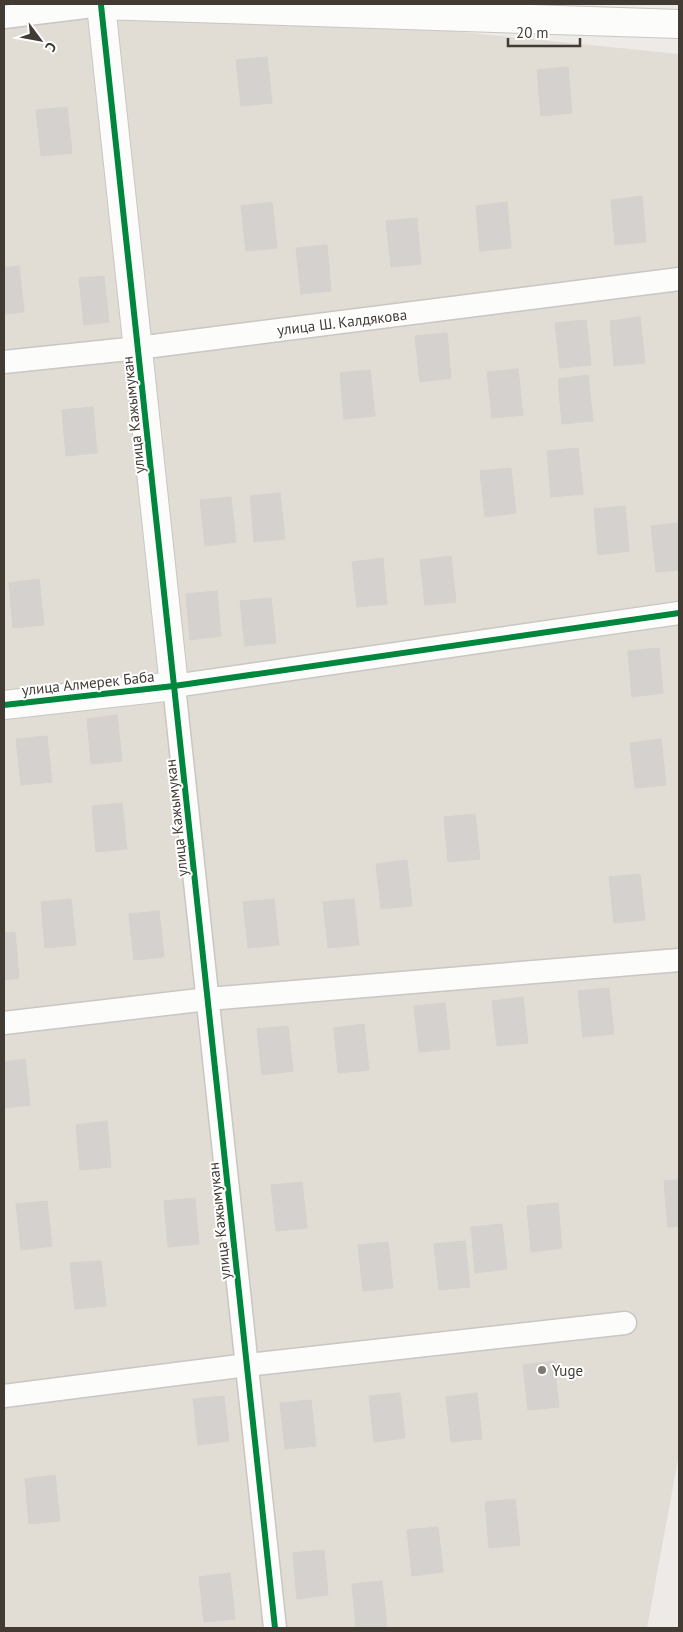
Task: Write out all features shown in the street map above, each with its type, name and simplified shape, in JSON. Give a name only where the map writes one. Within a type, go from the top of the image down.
[{"type":"street","points":[[4,16],[101,5],[679,24]]},
{"type":"street","name":"улица Кажымукан","points":[[101,5],[275,1628]]},
{"type":"street","name":"улица Ш. Калдякова","points":[[4,362],[138,348],[679,280]]},
{"type":"street","points":[[174,686],[679,613]]},
{"type":"street","name":"улица Алмерек Баба","points":[[4,705],[174,686]]},
{"type":"street","points":[[4,1023],[208,998],[679,960]]},
{"type":"street","points":[[4,1396],[247,1365],[625,1323]]},
{"type":"shaded area","points":[[4,4],[184,4],[679,54],[679,1454],[647,1628],[4,1628]]},
{"type":"building","points":[[267,57],[272,103],[241,106],[236,60]]},
{"type":"building","points":[[568,67],[572,113],[541,116],[537,70]]},
{"type":"building","points":[[67,107],[72,153],[41,156],[36,110]]},
{"type":"building","points":[[642,196],[646,242],[615,245],[611,200]]},
{"type":"building","points":[[272,202],[277,248],[246,251],[241,206]]},
{"type":"building","points":[[507,202],[511,248],[480,251],[476,206]]},
{"type":"building","points":[[417,218],[421,264],[391,267],[386,221]]},
{"type":"building","points":[[327,245],[331,291],[301,294],[296,248]]},
{"type":"building","points":[[19,266],[24,312],[4,314],[4,268]]},
{"type":"building","points":[[104,276],[109,322],[84,325],[79,278]]},
{"type":"building","points":[[640,317],[645,363],[614,366],[610,321]]},
{"type":"building","points":[[586,320],[591,365],[560,368],[555,323]]},
{"type":"building","points":[[447,333],[451,378],[420,382],[415,336]]},
{"type":"building","points":[[518,369],[523,415],[492,418],[487,372]]},
{"type":"building","points":[[370,370],[375,416],[344,419],[340,373]]},
{"type":"building","points":[[588,375],[593,421],[562,424],[558,379]]},
{"type":"building","points":[[93,407],[97,453],[66,456],[62,410]]},
{"type":"building","points":[[578,448],[583,494],[551,497],[547,451]]},
{"type":"building","points":[[511,468],[516,513],[485,517],[480,471]]},
{"type":"building","points":[[280,493],[285,539],[254,542],[250,496]]},
{"type":"building","points":[[231,497],[236,542],[205,546],[200,500]]},
{"type":"building","points":[[625,506],[629,551],[598,555],[594,509]]},
{"type":"building","points":[[679,523],[679,570],[656,572],[651,526]]},
{"type":"building","points":[[451,556],[456,602],[425,605],[420,560]]},
{"type":"building","points":[[383,558],[387,604],[357,607],[352,562]]},
{"type":"building","points":[[39,579],[44,625],[13,628],[9,583]]},
{"type":"building","points":[[217,591],[221,636],[190,640],[186,594]]},
{"type":"building","points":[[271,598],[276,643],[245,646],[240,601]]},
{"type":"building","points":[[659,648],[663,693],[632,697],[628,651]]},
{"type":"building","points":[[117,715],[122,761],[91,764],[87,719]]},
{"type":"building","points":[[47,736],[52,782],[21,785],[16,739]]},
{"type":"building","points":[[661,739],[666,785],[635,788],[630,743]]},
{"type":"building","points":[[122,803],[127,849],[96,852],[92,806]]},
{"type":"building","points":[[475,814],[480,859],[448,862],[444,817]]},
{"type":"building","points":[[407,860],[412,906],[381,909],[376,864]]},
{"type":"building","points":[[640,874],[645,920],[614,923],[609,877]]},
{"type":"building","points":[[71,899],[76,945],[45,948],[41,902]]},
{"type":"building","points":[[274,899],[279,945],[248,948],[243,902]]},
{"type":"building","points":[[354,899],[359,945],[328,948],[323,902]]},
{"type":"building","points":[[159,911],[164,957],[134,960],[129,914]]},
{"type":"building","points":[[15,932],[19,978],[4,980],[4,933]]},
{"type":"building","points":[[609,988],[614,1034],[583,1037],[578,991]]},
{"type":"building","points":[[523,997],[528,1043],[497,1046],[492,1001]]},
{"type":"building","points":[[445,1003],[450,1049],[419,1052],[414,1006]]},
{"type":"building","points":[[364,1024],[369,1070],[338,1073],[334,1028]]},
{"type":"building","points":[[288,1026],[293,1071],[262,1075],[257,1029]]},
{"type":"building","points":[[25,1059],[30,1105],[4,1108],[4,1062]]},
{"type":"building","points":[[107,1121],[111,1167],[80,1170],[76,1125]]},
{"type":"building","points":[[679,1180],[679,1226],[668,1227],[664,1181]]},
{"type":"building","points":[[302,1182],[307,1228],[276,1231],[271,1185]]},
{"type":"building","points":[[195,1198],[199,1244],[168,1247],[164,1201]]},
{"type":"building","points":[[47,1201],[52,1246],[21,1250],[16,1204]]},
{"type":"building","points":[[558,1203],[562,1248],[531,1252],[527,1206]]},
{"type":"building","points":[[502,1224],[507,1269],[475,1273],[471,1227]]},
{"type":"building","points":[[465,1241],[470,1287],[439,1290],[434,1244]]},
{"type":"building","points":[[388,1242],[393,1288],[363,1291],[358,1245]]},
{"type":"building","points":[[101,1261],[106,1306],[75,1309],[70,1263]]},
{"type":"building","points":[[554,1361],[559,1407],[528,1410],[523,1365]]},
{"type":"building","points":[[400,1393],[405,1438],[374,1442],[369,1396]]},
{"type":"building","points":[[477,1393],[482,1439],[451,1442],[446,1397]]},
{"type":"building","points":[[224,1396],[229,1441],[198,1445],[193,1399]]},
{"type":"building","points":[[311,1400],[316,1446],[285,1449],[280,1403]]},
{"type":"building","points":[[55,1475],[60,1521],[29,1524],[25,1479]]},
{"type":"building","points":[[515,1499],[520,1545],[489,1548],[485,1502]]},
{"type":"building","points":[[438,1527],[443,1572],[412,1576],[407,1530]]},
{"type":"building","points":[[324,1550],[328,1595],[297,1599],[293,1553]]},
{"type":"building","points":[[230,1573],[235,1619],[204,1622],[199,1577]]},
{"type":"building","points":[[382,1581],[387,1627],[356,1628],[352,1584]]},
{"type":"cycle path","points":[[101,5],[275,1628]]},
{"type":"cycle path","points":[[4,705],[174,686],[679,613]]},
{"type":"place","name":"Yuge","points":[[542,1370]]}]
